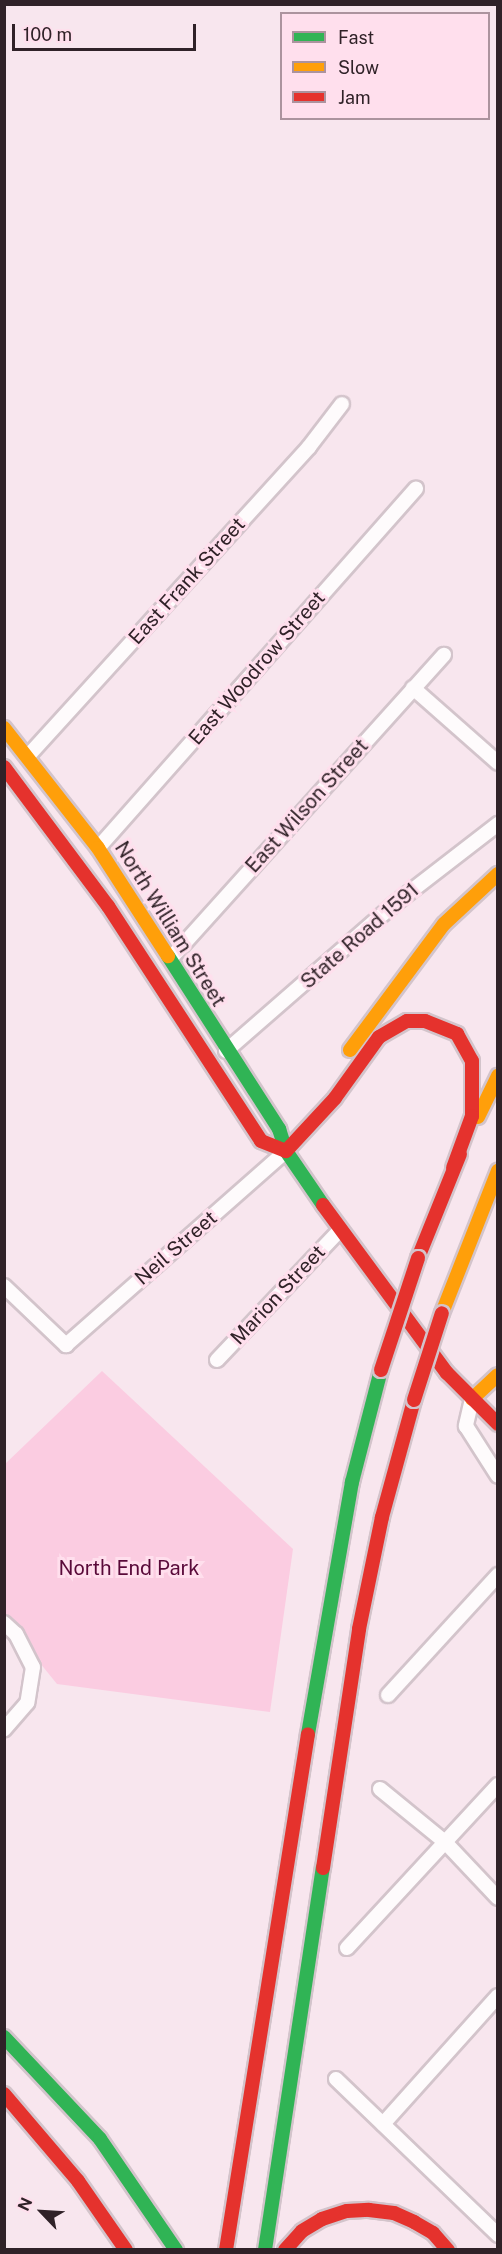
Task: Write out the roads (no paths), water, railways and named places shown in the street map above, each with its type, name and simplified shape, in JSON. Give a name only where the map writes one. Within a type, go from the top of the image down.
[{"type":"main road","name":"North William Street","points":[[4,728],[98,848],[171,958],[226,1051],[279,1129],[286,1151],[340,1230],[447,1373],[498,1424]]},
{"type":"main road","name":"North William Street","points":[[4,767],[108,906],[261,1142],[286,1151]]},
{"type":"main road","points":[[341,1063],[444,924],[498,874]]},
{"type":"main road","points":[[226,2250],[328,1605],[352,1482],[381,1370],[418,1258],[472,1116],[475,1083],[472,1060],[457,1034],[425,1021],[407,1021],[379,1036],[334,1098],[286,1151]]},
{"type":"main road","points":[[453,1168],[498,1076]]},
{"type":"main road","points":[[286,1151],[321,1090]]},
{"type":"main road","points":[[265,2250],[359,1629],[382,1517],[414,1400],[442,1313],[498,1171]]},
{"type":"main road","points":[[472,1399],[498,1375]]},
{"type":"main road","points":[[4,2037],[100,2139],[172,2245]]},
{"type":"main road","points":[[4,2094],[78,2181],[126,2250]]},
{"type":"main road","points":[[285,2250],[302,2231],[322,2219],[347,2211],[369,2210],[394,2213],[414,2222],[433,2233],[448,2250]]},
{"type":"street","name":"East Frank Street","points":[[28,756],[309,447],[342,404]]},
{"type":"street","name":"East Woodrow Street","points":[[98,848],[416,488]]},
{"type":"street","name":"East Wilson Street","points":[[171,958],[444,655]]},
{"type":"street","points":[[413,688],[498,763]]},
{"type":"street","name":"State Road 1591","points":[[226,1051],[397,902],[498,824]]},
{"type":"street","name":"Neil Street","points":[[7,1294],[66,1345],[286,1151]]},
{"type":"street","name":"Marion Street","points":[[217,1360],[340,1230]]},
{"type":"street","points":[[472,1399],[466,1426],[498,1476]]},
{"type":"street","points":[[388,1695],[498,1575]]},
{"type":"street","points":[[4,1623],[16,1634],[33,1667],[27,1703],[4,1729]]},
{"type":"street","points":[[347,1948],[498,1785]]},
{"type":"street","points":[[380,1789],[445,1842],[498,1898]]},
{"type":"street","points":[[383,2124],[498,1996]]},
{"type":"street","points":[[336,2079],[495,2228]]},
{"type":"park label","name":"North End Park","points":[[129,1568]]}]
